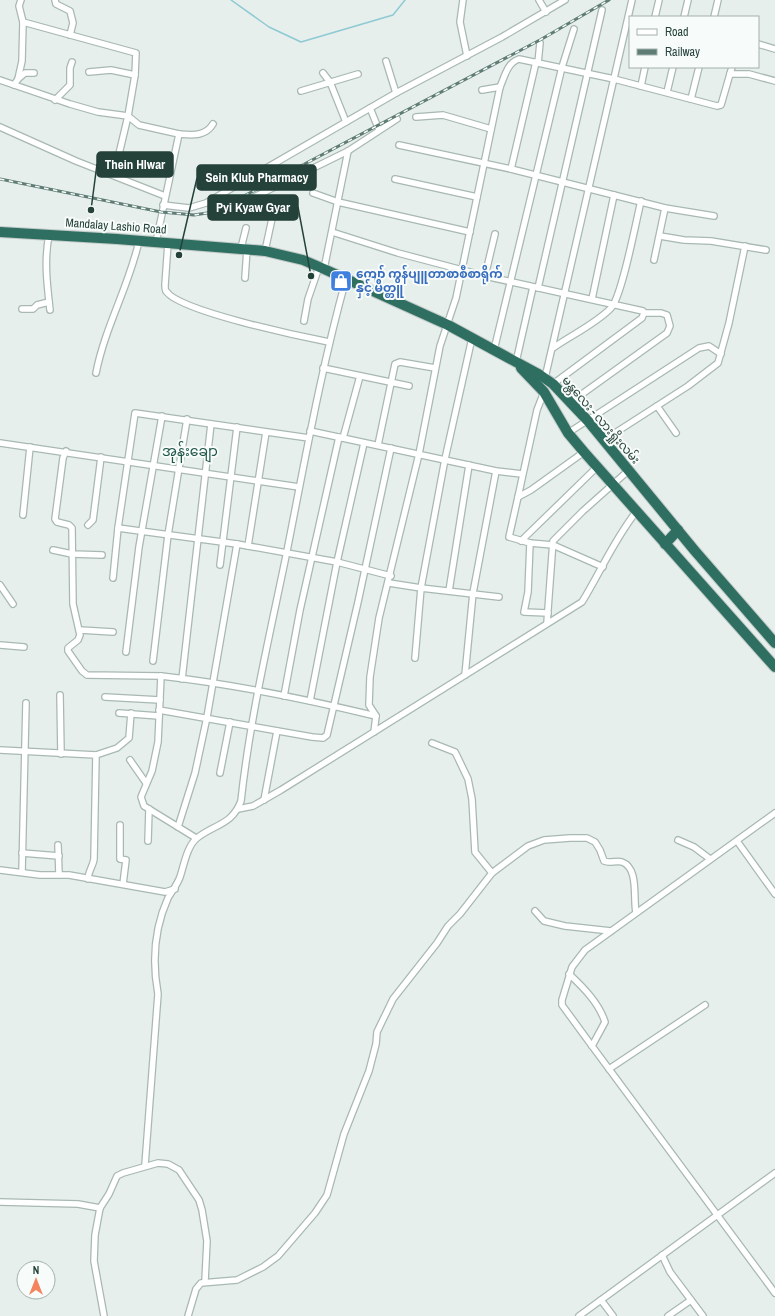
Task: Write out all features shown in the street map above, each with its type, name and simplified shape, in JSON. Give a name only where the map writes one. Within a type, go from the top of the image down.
[{"type":"highway","name":"Mandalay Lashio Road","points":[[0,232],[139,240],[244,249],[265,251],[303,260],[448,325],[517,363]]},
{"type":"highway","name":"မန္တလေး - လားရှိုးလမ်း","points":[[517,363],[549,381],[571,402],[775,643]]},
{"type":"highway","points":[[517,363],[544,392],[568,432],[584,452],[775,666]]},
{"type":"highway","points":[[665,544],[678,530]]},
{"type":"street","points":[[18,79],[22,61],[23,22],[19,6],[21,0]]},
{"type":"street","points":[[55,0],[56,4],[70,11],[73,24],[70,34]]},
{"type":"street","points":[[462,0],[460,22],[467,56]]},
{"type":"street","points":[[539,0],[546,12]]},
{"type":"street","points":[[163,206],[176,208],[198,206],[396,93],[467,56],[565,0]]},
{"type":"street","points":[[549,381],[553,348],[564,294],[632,0]]},
{"type":"street","points":[[655,16],[659,0]]},
{"type":"street","points":[[684,16],[688,0]]},
{"type":"street","points":[[714,16],[718,0]]},
{"type":"street","points":[[517,363],[562,182],[602,10]]},
{"type":"street","points":[[23,22],[136,53],[128,116],[114,175]]},
{"type":"street","points":[[494,350],[562,67],[574,29]]},
{"type":"street","points":[[511,169],[537,62],[540,43]]},
{"type":"street","points":[[759,44],[775,49]]},
{"type":"street","points":[[374,732],[376,716],[369,705],[370,677],[379,618],[391,576],[419,454],[440,346],[448,325],[463,270],[500,87],[512,61],[519,59],[562,67],[721,105],[732,68]]},
{"type":"street","points":[[386,61],[396,93]]},
{"type":"street","points":[[55,100],[70,85],[70,68],[72,62]]},
{"type":"street","points":[[641,86],[645,68]]},
{"type":"street","points":[[667,92],[673,68]]},
{"type":"street","points":[[691,99],[699,68]]},
{"type":"street","points":[[88,72],[111,70],[134,75]]},
{"type":"street","points":[[14,85],[25,73],[34,73]]},
{"type":"street","points":[[323,73],[330,82],[346,122]]},
{"type":"street","points":[[301,91],[358,74]]},
{"type":"street","points":[[730,74],[749,74],[775,80]]},
{"type":"street","points":[[0,80],[55,100],[98,112],[128,116],[139,125],[179,134],[193,135],[202,133],[210,129],[213,124]]},
{"type":"street","points":[[482,90],[500,87]]},
{"type":"street","points":[[370,108],[378,130]]},
{"type":"street","points":[[416,117],[443,115],[492,129]]},
{"type":"street","points":[[244,202],[348,151],[397,119]]},
{"type":"street","points":[[0,128],[76,161],[165,196]]},
{"type":"street","points":[[156,242],[179,134]]},
{"type":"street","points":[[399,145],[485,162],[665,208],[714,216]]},
{"type":"street","points":[[304,321],[308,299],[321,268],[332,232],[348,151]]},
{"type":"street","points":[[395,179],[477,197]]},
{"type":"street","points":[[313,193],[338,202],[470,232]]},
{"type":"street","points":[[592,299],[614,195]]},
{"type":"street","points":[[553,348],[601,316],[614,304],[629,256],[641,202]]},
{"type":"street","points":[[654,260],[665,208]]},
{"type":"street","points":[[265,251],[273,214]]},
{"type":"street","points":[[245,278],[244,249],[246,228]]},
{"type":"street","points":[[332,232],[398,253],[485,276],[640,309],[644,313],[661,312],[667,314],[670,326],[667,333],[571,402]]},
{"type":"street","points":[[485,276],[495,234]]},
{"type":"street","points":[[49,235],[46,264],[47,294],[50,310]]},
{"type":"street","points":[[660,236],[745,246],[766,250]]},
{"type":"street","points":[[96,373],[99,356],[113,314],[133,266],[139,240]]},
{"type":"street","points":[[168,243],[165,286],[166,291],[169,294],[183,302],[237,322],[329,342]]},
{"type":"street","points":[[604,440],[657,406],[718,363],[731,317],[745,246]]},
{"type":"street","points":[[145,1165],[158,994],[154,973],[155,939],[169,898],[175,888],[187,856],[196,838],[225,822],[238,809],[241,801],[258,691],[287,553],[310,431],[329,342],[346,279]]},
{"type":"street","points":[[22,309],[34,309],[37,305],[49,302]]},
{"type":"street","points":[[549,381],[642,318],[644,313]]},
{"type":"street","points":[[415,658],[421,588],[445,459],[472,338]]},
{"type":"street","points":[[568,432],[588,421],[699,348],[709,346],[721,354]]},
{"type":"street","points":[[378,445],[395,364],[400,362],[435,368]]},
{"type":"street","points":[[324,368],[409,386]]},
{"type":"street","points":[[284,696],[300,610],[312,557],[341,438],[360,376]]},
{"type":"street","points":[[544,392],[522,474],[509,537],[530,543],[553,545],[603,566]]},
{"type":"street","points":[[657,406],[676,433]]},
{"type":"street","points":[[113,578],[118,528],[135,413],[187,419],[211,424],[309,438]]},
{"type":"street","points":[[126,652],[142,532],[162,416]]},
{"type":"street","points":[[153,661],[168,535],[187,419]]},
{"type":"street","points":[[182,679],[211,424]]},
{"type":"street","points":[[220,565],[237,427]]},
{"type":"street","points":[[310,431],[496,471],[522,474]]},
{"type":"street","points":[[248,546],[257,481],[266,432]]},
{"type":"street","points":[[0,443],[128,460],[205,474],[299,487]]},
{"type":"street","points":[[310,701],[337,562],[364,443]]},
{"type":"street","points":[[23,514],[30,447]]},
{"type":"street","points":[[118,713],[159,713],[207,718],[252,727],[323,738],[327,735],[391,448]]},
{"type":"street","points":[[66,452],[63,458],[55,519],[57,522],[69,525],[72,528],[73,604],[80,630],[78,640],[68,648],[82,671],[87,675],[161,676],[212,682],[310,701],[376,716]]},
{"type":"street","points":[[518,497],[531,490],[584,452]]},
{"type":"street","points":[[88,525],[94,520],[101,457]]},
{"type":"street","points":[[449,591],[469,465]]},
{"type":"street","points":[[521,540],[597,467]]},
{"type":"street","points":[[547,623],[553,541],[583,511],[629,470]]},
{"type":"street","points":[[465,675],[473,593],[496,471]]},
{"type":"street","points":[[238,809],[253,806],[264,800],[582,602],[603,566],[608,553],[636,512]]},
{"type":"street","points":[[118,528],[224,542],[312,557],[391,576]]},
{"type":"street","points":[[530,543],[528,592],[524,612],[548,613]]},
{"type":"street","points":[[178,827],[194,773],[207,718],[237,544]]},
{"type":"street","points":[[53,550],[72,554],[102,555]]},
{"type":"street","points":[[389,583],[499,597]]},
{"type":"street","points":[[0,585],[13,604]]},
{"type":"street","points":[[80,630],[113,632]]},
{"type":"street","points":[[0,645],[24,647]]},
{"type":"street","points":[[161,676],[158,742],[155,758],[141,797],[144,806],[196,838]]},
{"type":"street","points":[[60,695],[62,754]]},
{"type":"street","points":[[105,697],[160,700]]},
{"type":"street","points":[[22,872],[26,704]]},
{"type":"street","points":[[0,750],[96,755],[117,748],[129,738],[131,713]]},
{"type":"street","points":[[220,773],[230,722]]},
{"type":"street","points":[[264,800],[277,731]]},
{"type":"street","points":[[432,743],[455,752],[468,779],[472,799],[476,852],[492,873]]},
{"type":"street","points":[[88,879],[88,873],[93,867],[94,859],[96,755]]},
{"type":"street","points":[[130,760],[146,783]]},
{"type":"street","points":[[148,841],[149,809]]},
{"type":"street","points":[[775,813],[585,950],[569,974],[562,1005],[775,1293]]},
{"type":"street","points":[[120,825],[120,859],[126,860],[123,884]]},
{"type":"street","points":[[188,1316],[196,1289],[205,1282],[229,1282],[237,1280],[263,1267],[278,1256],[315,1213],[327,1195],[344,1134],[368,1071],[376,1044],[377,1032],[393,999],[437,943],[448,926],[460,914],[492,873],[534,843],[544,840],[587,838],[595,842],[604,861],[609,863],[621,862],[629,866],[634,879],[634,901],[636,912]]},
{"type":"street","points":[[678,840],[694,847],[710,859]]},
{"type":"street","points":[[737,841],[775,894]]},
{"type":"street","points":[[58,845],[59,874]]},
{"type":"street","points":[[22,853],[59,856]]},
{"type":"street","points":[[0,870],[52,876],[59,874],[165,892],[175,888]]},
{"type":"street","points":[[165,892],[169,898]]},
{"type":"street","points":[[535,911],[544,921],[565,926],[611,931]]},
{"type":"street","points":[[569,974],[583,987],[603,1014],[605,1022],[592,1046]]},
{"type":"street","points":[[609,1069],[705,1004]]},
{"type":"street","points":[[104,1316],[94,1260],[95,1235],[100,1208],[109,1194],[117,1176],[145,1165],[168,1164],[179,1170],[199,1200],[207,1241],[205,1282]]},
{"type":"street","points":[[579,1316],[775,1174]]},
{"type":"street","points":[[0,1202],[78,1204],[100,1208]]},
{"type":"street","points":[[662,1256],[670,1272],[703,1316]]},
{"type":"street","points":[[601,1300],[613,1316]]},
{"type":"street","points":[[668,1316],[691,1300]]},
{"type":"waterway","points":[[231,0],[269,27],[301,42],[393,15],[405,0]]},
{"type":"railway","points":[[0,179],[161,212],[194,215],[207,213],[223,207],[540,40],[609,0]]},
{"type":"place","name":"Thein Hlwar","points":[[91,210]]},
{"type":"place","name":"Sein Klub Pharmacy","points":[[179,255]]},
{"type":"place","name":"Pyi Kyaw Gyar","points":[[311,276]]},
{"type":"place","name":"ကျော် ကွန်ပျူတာစာစီစာရိုက် နှင့် မိတ္တူ","points":[[341,281]]},
{"type":"district","name":"အုန်းချော","points":[[190,451]]}]
